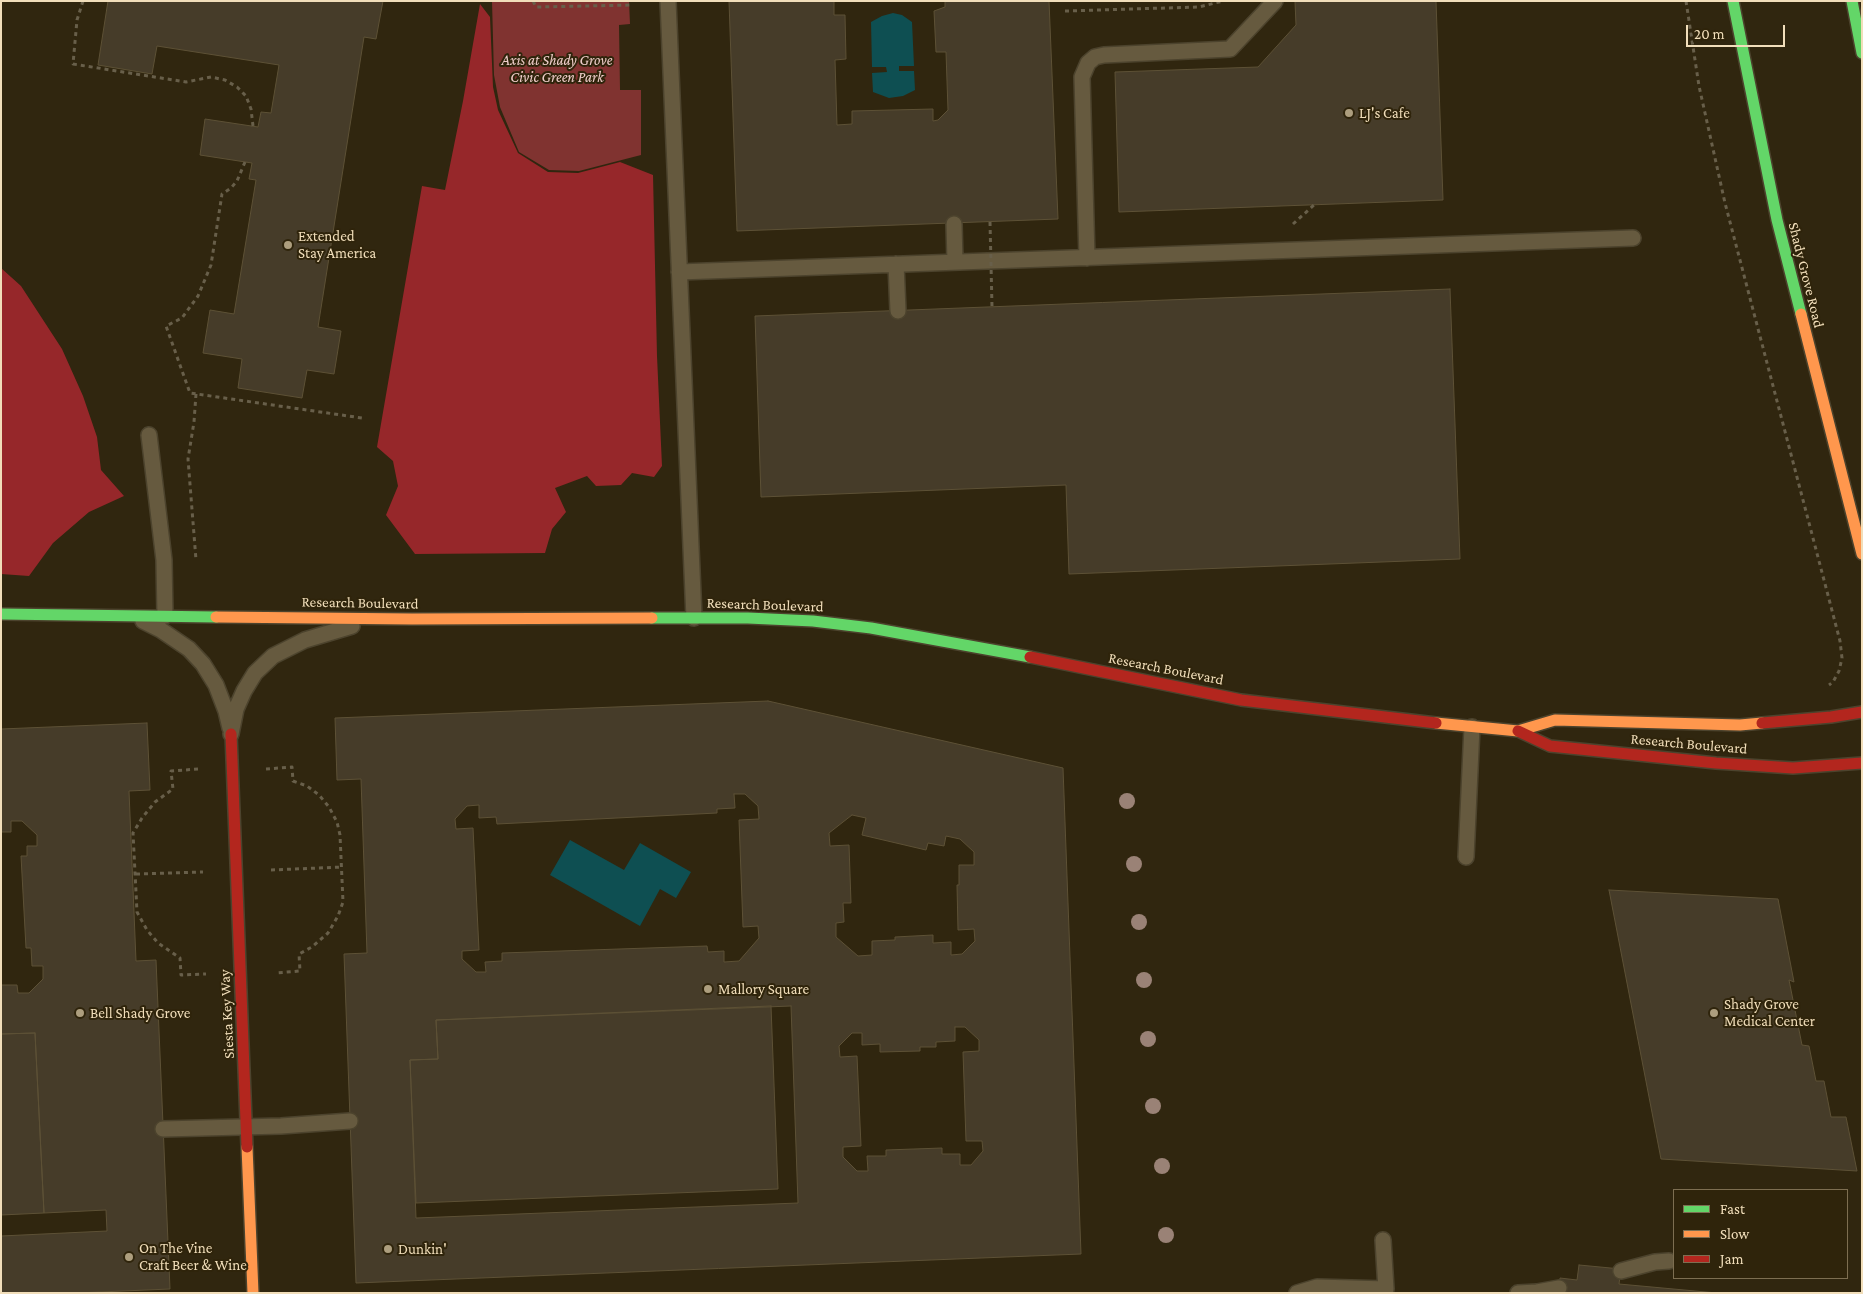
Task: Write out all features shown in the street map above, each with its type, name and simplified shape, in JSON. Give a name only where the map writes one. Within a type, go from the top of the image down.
[{"type":"street","name":"Shady Grove Road","points":[[1733,1],[1777,220],[1862,554]]},
{"type":"street","points":[[1852,1],[1862,53]]},
{"type":"street","name":"Research Boulevard","points":[[1,614],[412,619],[748,618],[814,620],[871,628],[1014,654],[1241,700],[1518,731],[1550,746],[1716,763],[1794,768],[1862,764]]},
{"type":"street","name":"Research Boulevard","points":[[1518,731],[1556,720],[1740,725],[1831,717],[1862,712]]},
{"type":"street","name":"Siesta Key Way","points":[[231,734],[253,1293]]},
{"type":"lane","points":[[668,1],[694,618]]},
{"type":"lane","points":[[1087,258],[1082,77],[1088,63],[1095,57],[1104,55],[1230,49],[1274,1]]},
{"type":"lane","points":[[954,224],[955,262]]},
{"type":"lane","points":[[679,272],[1633,238]]},
{"type":"lane","points":[[896,264],[898,311]]},
{"type":"lane","points":[[149,435],[164,560],[165,616]]},
{"type":"lane","points":[[130,616],[161,630],[189,649],[202,664],[216,685],[226,711],[231,734]]},
{"type":"lane","points":[[231,734],[236,709],[244,691],[255,673],[274,656],[305,640],[349,627],[412,619]]},
{"type":"lane","points":[[1466,857],[1472,727]]},
{"type":"lane","points":[[164,1129],[247,1127],[350,1121]]},
{"type":"lane","points":[[1297,1293],[1316,1287],[1386,1290],[1382,1240]]},
{"type":"lane","points":[[1621,1271],[1655,1262],[1668,1262]]},
{"type":"lane","points":[[1518,1293],[1559,1288]]},
{"type":"path","points":[[83,1],[77,20],[73,64],[186,82],[211,77],[225,80],[238,87],[246,96],[253,126]]},
{"type":"path","points":[[533,1],[536,8],[632,5]]},
{"type":"path","points":[[1065,11],[1199,8],[1222,1]]},
{"type":"path","points":[[1686,1],[1699,86],[1725,203],[1840,640],[1842,658],[1839,671],[1833,682],[1824,688]]},
{"type":"path","points":[[245,162],[237,181],[222,194],[211,265],[198,296],[182,318],[166,326],[190,393],[362,418]]},
{"type":"path","points":[[1293,224],[1314,205]]},
{"type":"path","points":[[990,222],[992,307]]},
{"type":"path","points":[[196,394],[188,459],[196,560]]},
{"type":"path","points":[[266,769],[292,767],[293,782],[306,786],[319,795],[329,807],[337,822],[340,835],[342,867],[343,902],[338,916],[328,933],[312,947],[299,954],[300,971],[275,973]]},
{"type":"path","points":[[198,769],[171,771],[173,789],[155,802],[133,833],[137,912],[147,930],[158,943],[180,958],[181,975],[206,974]]},
{"type":"path","points":[[271,870],[342,867]]},
{"type":"path","points":[[136,874],[203,872]]},
{"type":"green space","name":"Axis at Shady Grove Civic Green Park","points":[[492,1],[629,1],[630,24],[619,25],[620,90],[641,90],[641,155],[579,171],[549,170],[519,152],[500,107],[494,75]]},
{"type":"shaded area","points":[[480,4],[490,17],[493,87],[498,110],[518,153],[548,172],[578,173],[620,162],[653,175],[657,356],[662,466],[654,477],[632,473],[621,485],[596,486],[587,476],[555,488],[566,512],[552,529],[545,553],[415,554],[386,515],[398,486],[393,461],[377,447],[422,186],[445,190]]},
{"type":"shaded area","points":[[1,268],[21,286],[62,349],[83,396],[97,437],[101,470],[124,496],[89,512],[53,543],[29,576],[1,574]]},
{"type":"water","points":[[893,13],[902,15],[912,22],[914,66],[899,66],[899,71],[914,71],[915,90],[903,96],[889,98],[873,92],[872,73],[887,72],[886,67],[872,67],[871,22]]},
{"type":"water","points":[[570,840],[624,870],[640,843],[691,872],[676,898],[660,889],[640,926],[550,875]]},
{"type":"building","name":"Extended Stay America","points":[[108,1],[383,1],[376,39],[364,37],[318,327],[341,331],[334,374],[307,370],[302,398],[238,388],[242,359],[203,353],[210,310],[234,314],[256,180],[249,179],[252,163],[200,155],[205,119],[258,127],[261,112],[271,113],[279,65],[157,46],[152,74],[98,65]]},
{"type":"building","points":[[729,1],[834,1],[834,15],[845,15],[846,59],[835,60],[837,125],[852,124],[852,111],[933,109],[933,121],[938,120],[948,110],[946,52],[936,52],[934,11],[945,7],[945,1],[1049,1],[1058,219],[737,231]]},
{"type":"building","points":[[1295,1],[1436,1],[1443,200],[1119,212],[1115,72],[1258,67],[1296,25]]},
{"type":"building","points":[[1450,289],[1460,559],[1069,574],[1066,485],[761,497],[755,316]]},
{"type":"building","name":"Mallory Square","points":[[768,701],[1063,768],[1081,1254],[356,1283],[344,954],[367,953],[361,779],[337,780],[335,718]],"holes":[[[734,794],[745,794],[758,806],[759,819],[739,820],[743,927],[758,926],[759,938],[739,961],[724,962],[724,951],[708,952],[707,946],[502,953],[502,961],[485,962],[486,972],[476,972],[462,959],[462,951],[479,950],[473,828],[456,829],[455,819],[467,806],[479,805],[479,818],[496,817],[497,824],[717,813],[717,809],[735,808]],[[852,815],[866,818],[862,835],[926,850],[928,843],[944,846],[946,836],[960,839],[974,852],[974,865],[959,865],[959,885],[957,885],[958,930],[974,929],[975,941],[962,954],[951,955],[951,942],[933,943],[933,935],[895,937],[895,940],[872,941],[872,955],[858,956],[836,937],[836,923],[844,922],[843,903],[851,903],[849,845],[830,846],[829,833]],[[791,1006],[798,1203],[416,1218],[410,1060],[438,1059],[436,1020]],[[955,1027],[965,1027],[979,1040],[979,1051],[963,1052],[966,1141],[982,1141],[983,1151],[971,1165],[960,1165],[960,1154],[942,1154],[942,1148],[886,1150],[886,1156],[867,1156],[868,1171],[857,1171],[843,1157],[843,1147],[861,1146],[857,1056],[840,1057],[839,1046],[852,1033],[862,1033],[862,1045],[880,1044],[880,1052],[920,1051],[920,1047],[936,1047],[936,1042],[955,1041]]]},
{"type":"building","name":"Bell Shady Grove","points":[[147,723],[150,790],[129,791],[136,961],[156,960],[170,1289],[76,1293],[1,1293],[1,1236],[107,1231],[106,1210],[44,1213],[35,1033],[1,1034],[1,985],[17,985],[18,993],[29,993],[43,979],[43,966],[32,966],[31,948],[26,948],[21,856],[27,856],[27,846],[37,846],[37,835],[22,821],[11,821],[11,832],[1,832],[1,729]]},
{"type":"building","name":"Shady Grove Medical Center","points":[[1609,890],[1778,899],[1794,982],[1789,980],[1802,1045],[1809,1046],[1816,1081],[1824,1081],[1831,1117],[1846,1117],[1857,1171],[1661,1159]]},
{"type":"building","points":[[771,1006],[778,1189],[416,1203],[410,1060],[438,1059],[436,1020]]},
{"type":"building","points":[[35,1033],[44,1213],[1,1215],[1,1034]]},
{"type":"building","points":[[1579,1265],[1621,1269],[1619,1284],[1717,1293],[1559,1293],[1560,1278],[1577,1280]]},
{"type":"traffic: fast","points":[[1733,1],[1777,220],[1801,314]]},
{"type":"traffic: fast","points":[[1852,1],[1862,53]]},
{"type":"traffic: fast","points":[[1,614],[216,617]]},
{"type":"traffic: fast","points":[[652,618],[748,618],[813,621],[871,628],[1030,657]]},
{"type":"traffic: slow","points":[[1801,314],[1862,554]]},
{"type":"traffic: slow","points":[[216,617],[412,619],[652,618]]},
{"type":"traffic: slow","points":[[1436,723],[1518,731],[1555,720],[1740,725],[1762,723]]},
{"type":"traffic: slow","points":[[247,1147],[253,1293]]},
{"type":"traffic: jam","points":[[1030,657],[1241,700],[1436,723]]},
{"type":"traffic: jam","points":[[1762,723],[1831,717],[1862,712]]},
{"type":"traffic: jam","points":[[1518,731],[1550,746],[1716,763],[1793,768],[1862,763]]},
{"type":"traffic: jam","points":[[231,734],[247,1147]]},
{"type":"place","name":"LJ's Cafe","points":[[1349,113]]},
{"type":"place","name":"Extended Stay America","points":[[288,245]]},
{"type":"place","name":"Mallory Square","points":[[708,989]]},
{"type":"place","name":"Bell Shady Grove","points":[[80,1013]]},
{"type":"place","name":"Shady Grove Medical Center","points":[[1714,1013]]},
{"type":"place","name":"Dunkin'","points":[[388,1249]]},
{"type":"place","name":"On The Vine Craft Beer & Wine","points":[[129,1257]]}]
